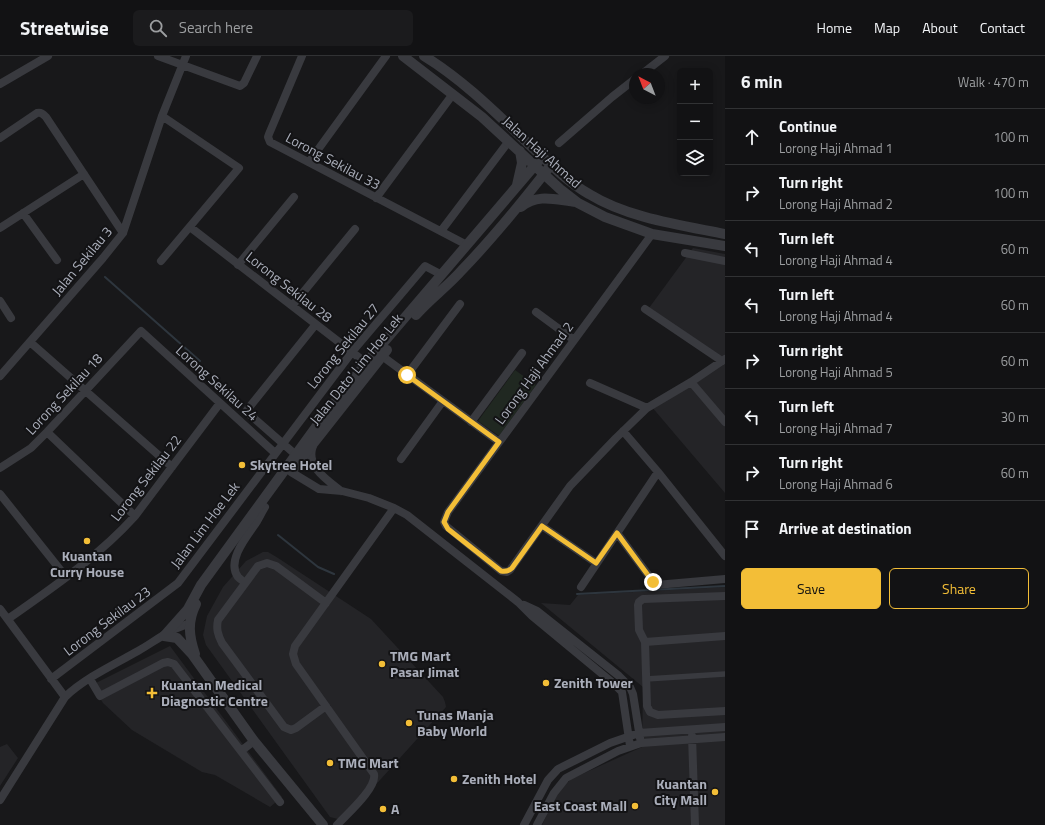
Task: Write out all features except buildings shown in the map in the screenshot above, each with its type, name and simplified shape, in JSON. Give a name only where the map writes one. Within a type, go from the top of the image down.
[{"type":"street","points":[[0,84],[48,56]]},
{"type":"street","points":[[158,56],[240,86],[244,83],[257,56]]},
{"type":"street","name":"Jalan Sekilau 3","points":[[0,376],[100,262],[123,233],[162,116],[186,56]]},
{"type":"street","name":"Lorong Sekilau 33","points":[[302,56],[268,137],[272,144],[466,245]]},
{"type":"street","points":[[309,162],[386,56]]},
{"type":"street","name":"Jalan Haji Ahmad","points":[[403,56],[422,72],[453,94],[510,141],[534,166],[578,203],[605,217],[652,234],[725,246]]},
{"type":"street","name":"Jalan Haji Ahmad","points":[[424,56],[437,59],[542,157],[580,189],[603,202],[656,220],[725,234]]},
{"type":"street","points":[[650,68],[665,56]]},
{"type":"street","points":[[559,143],[629,84]]},
{"type":"street","name":"Jalan Haji Ahmad","points":[[472,92],[503,112],[603,202]]},
{"type":"street","points":[[376,198],[453,94]]},
{"type":"street","points":[[0,138],[40,112],[46,117],[123,233]]},
{"type":"street","points":[[161,261],[239,168],[162,116]]},
{"type":"street","points":[[441,231],[510,141]]},
{"type":"street","points":[[517,187],[522,163],[520,151]]},
{"type":"street","name":"Jalan Dato' Lim Hoe Lek","points":[[186,625],[209,582],[313,444],[369,366],[466,245],[542,157]]},
{"type":"street","name":"Jalan Dato' Lim Hoe Lek","points":[[188,609],[201,585],[324,416],[369,366],[382,356],[424,306],[452,281],[511,216],[551,165]]},
{"type":"street","points":[[0,228],[84,174]]},
{"type":"street","points":[[238,265],[294,197]]},
{"type":"street","points":[[511,216],[524,204],[538,199],[547,198],[578,203]]},
{"type":"street","points":[[23,213],[57,260]]},
{"type":"street","name":"Lorong Sekilau 28","points":[[190,227],[369,366]]},
{"type":"street","points":[[292,306],[355,229]]},
{"type":"street","name":"Lorong Haji Ahmad 2","points":[[493,565],[448,529],[444,522],[448,512],[652,234]]},
{"type":"street","points":[[685,253],[725,261]]},
{"type":"street","name":"Lorong Sekilau 27","points":[[282,443],[352,352],[425,266],[442,275]]},
{"type":"street","points":[[0,301],[12,318]]},
{"type":"street","points":[[407,375],[460,304]]},
{"type":"street","points":[[484,576],[493,565],[504,572],[510,570],[570,486],[647,408],[691,382],[723,360],[645,309]]},
{"type":"street","points":[[536,312],[574,340]]},
{"type":"street","points":[[296,455],[248,413],[247,410],[316,324]]},
{"type":"street","name":"Lorong Sekilau 18","points":[[0,468],[31,448],[86,391],[140,331]]},
{"type":"street","name":"Lorong Sekilau 24","points":[[140,331],[275,453]]},
{"type":"street","points":[[30,342],[172,467]]},
{"type":"street","points":[[471,422],[522,353]]},
{"type":"street","points":[[382,356],[499,442]]},
{"type":"street","points":[[691,382],[725,422]]},
{"type":"street","points":[[590,383],[647,408]]},
{"type":"street","points":[[401,459],[443,402]]},
{"type":"street","name":"Lorong Sekilau 22","points":[[8,619],[100,551],[122,531],[135,516],[220,403]]},
{"type":"street","points":[[623,431],[724,551]]},
{"type":"street","points":[[47,432],[135,516]]},
{"type":"street","name":"Jalan Lim Hoe Lek","points":[[178,583],[282,443]]},
{"type":"street","points":[[313,444],[310,452],[312,461],[325,479],[342,491]]},
{"type":"street","points":[[291,472],[319,489],[342,491],[369,498],[407,515],[518,602],[532,616],[622,692],[630,746]]},
{"type":"street","points":[[581,587],[658,472]]},
{"type":"street","points":[[0,494],[66,577]]},
{"type":"street","points":[[245,583],[238,578],[235,571],[236,561],[242,542],[257,522],[265,507]]},
{"type":"street","points":[[337,825],[369,790],[375,778],[373,771],[296,664],[293,654],[294,646],[394,508]]},
{"type":"street","points":[[542,526],[596,563]]},
{"type":"street","points":[[617,533],[656,585],[725,579]]},
{"type":"street","points":[[326,603],[276,566],[271,563],[263,564],[258,566],[245,583],[218,620],[217,626],[218,634],[222,643],[282,724],[288,729],[291,730],[296,728],[326,706]]},
{"type":"street","name":"Lorong Sekilau 23","points":[[51,679],[178,583]]},
{"type":"street","points":[[725,596],[643,599],[638,605],[639,630],[645,642],[647,706],[650,712],[654,714],[725,711]]},
{"type":"street","name":"Jalan Dato' Lim Hoe Lek","points":[[194,657],[194,622],[197,602]]},
{"type":"street","points":[[518,602],[537,611],[619,676],[630,687],[633,694],[641,743]]},
{"type":"street","points":[[0,608],[65,697]]},
{"type":"street","points":[[188,609],[184,633],[194,657]]},
{"type":"street","points":[[164,636],[188,609]]},
{"type":"street","points":[[0,800],[65,697],[76,687],[164,636],[186,625]]},
{"type":"street","points":[[164,636],[177,638],[194,657],[254,741],[323,825]]},
{"type":"street","points":[[645,642],[725,636]]},
{"type":"street","points":[[90,679],[100,696],[163,663],[172,662],[178,667],[280,802]]},
{"type":"street","points":[[646,679],[725,674]]},
{"type":"street","points":[[633,694],[647,694]]},
{"type":"street","points":[[524,825],[548,780],[558,769],[610,743],[639,733],[725,727]]},
{"type":"street","points":[[692,729],[695,825]]},
{"type":"street","points":[[537,825],[558,788],[566,778],[618,751],[641,743],[725,737]]},
{"type":"street","points":[[241,751],[254,741]]},
{"type":"street","points":[[558,769],[566,778]]},
{"type":"street","points":[[548,780],[558,788]]},
{"type":"shaded area","points":[[693,248],[725,254],[725,359],[649,308]]},
{"type":"shaded area","points":[[725,361],[725,493],[651,406]]},
{"type":"shaded area","points":[[515,370],[536,385],[499,436],[478,421]]},
{"type":"shaded area","points":[[263,552],[268,552],[278,558],[371,619],[443,697],[445,702],[446,707],[371,790],[346,821],[330,817],[206,645],[203,635],[207,616],[223,587],[246,561]]},
{"type":"shaded area","points":[[725,587],[725,825],[542,825],[557,793],[571,779],[642,747],[643,687],[541,603],[570,605],[578,595]]},
{"type":"shaded area","points":[[170,646],[282,797],[270,807],[215,775],[202,772],[132,730],[103,703],[92,685]]},
{"type":"shaded area","points":[[7,744],[18,758],[0,786],[0,747]]},
{"type":"waterway","points":[[105,277],[200,361]]},
{"type":"waterway","points":[[278,535],[318,567],[334,574]]},
{"type":"waterway","points":[[577,594],[725,586]]},
{"type":"place","name":"Skytree Hotel","points":[[242,465]]},
{"type":"place","name":"Kuantan Curry House","points":[[87,541]]},
{"type":"place","name":"TMG Mart Pasar Jimat","points":[[382,664]]},
{"type":"place","name":"Zenith Tower","points":[[546,683]]},
{"type":"place","name":"Kuantan Medical Diagnostic Centre","points":[[152,693]]},
{"type":"place","name":"Tunas Manja Baby World","points":[[409,723]]},
{"type":"place","name":"TMG Mart","points":[[330,763]]},
{"type":"place","name":"Zenith Hotel","points":[[454,779]]},
{"type":"place","name":"Kuantan City Mall","points":[[715,792]]},
{"type":"place","name":"East Coast Mall","points":[[635,806]]},
{"type":"place","name":"A","points":[[383,809]]},
{"type":"route","points":[[407,375],[499,442],[445,517],[444,522],[448,529],[504,572],[507,572],[512,568],[542,526],[596,563],[617,533],[653,582]]}]
